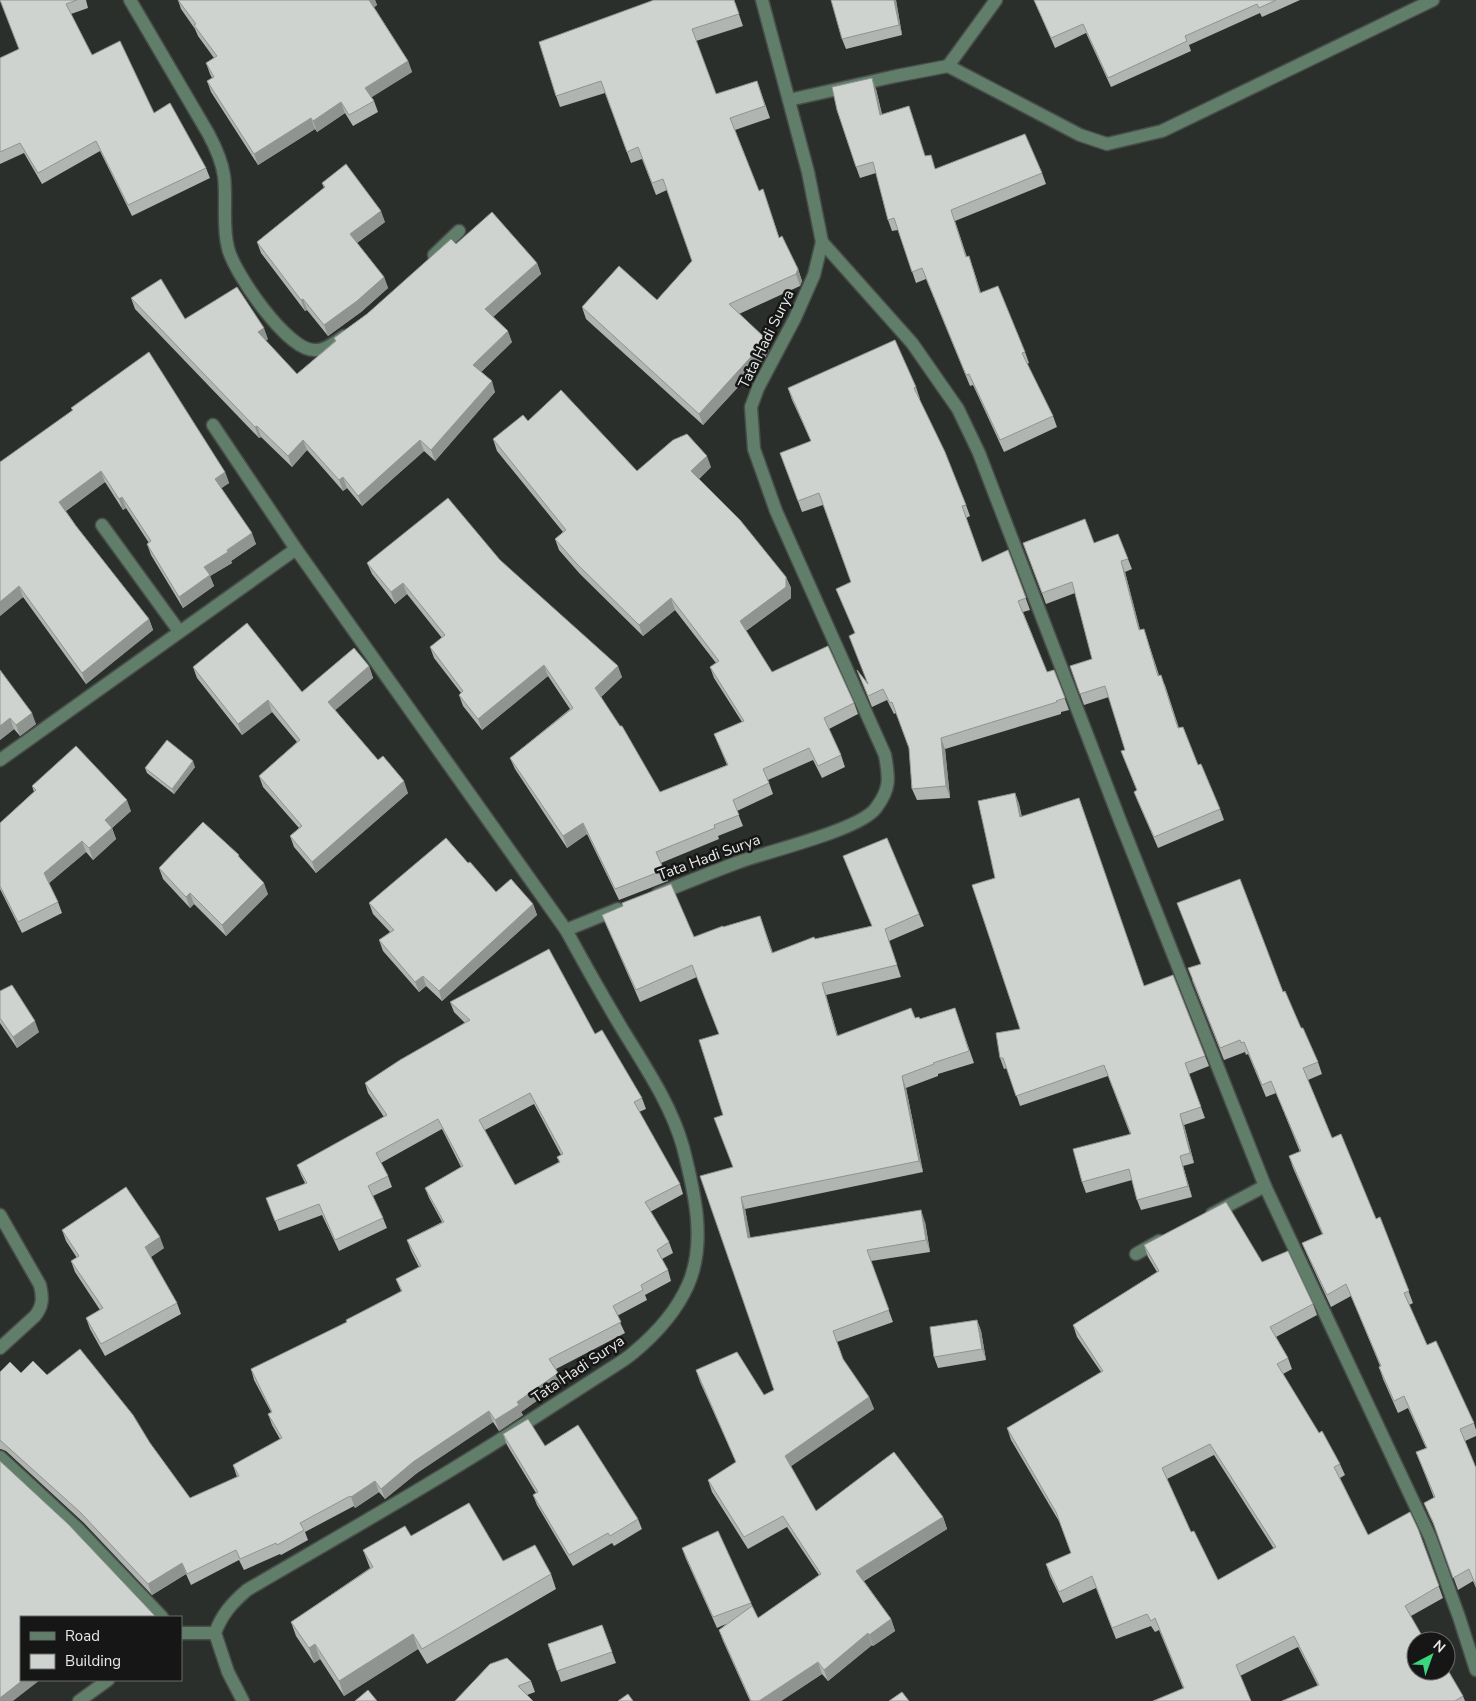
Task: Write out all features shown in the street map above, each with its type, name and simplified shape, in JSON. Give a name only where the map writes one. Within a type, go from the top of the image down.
[{"type":"street","points":[[130,0],[217,151],[224,175],[225,236],[228,250],[239,274],[285,334],[296,344],[306,349],[321,349],[333,344],[352,330]]},
{"type":"street","name":"Tata Hadi Surya","points":[[648,898],[739,862],[854,824],[875,810],[888,790],[889,778],[885,754],[776,511],[754,449],[752,407],[758,388],[795,318],[814,275],[822,242],[808,172],[762,0]]},
{"type":"street","points":[[948,66],[996,0]]},
{"type":"street","points":[[789,100],[948,66],[1080,136],[1107,144],[1162,131],[1433,0]]},
{"type":"street","points":[[425,264],[459,231]]},
{"type":"street","points":[[822,242],[912,344],[958,410],[979,452],[1119,818],[1265,1186],[1430,1537],[1476,1670]]},
{"type":"street","name":"Tata Hadi Surya","points":[[213,425],[296,549],[566,930],[591,976],[647,1068],[671,1114],[682,1145],[694,1195],[697,1225],[695,1264],[689,1283],[665,1323],[632,1354],[489,1448],[247,1590],[225,1612],[214,1633]]},
{"type":"street","points":[[102,525],[179,631]]},
{"type":"street","points":[[0,760],[296,549]]},
{"type":"street","points":[[566,930],[630,905]]},
{"type":"street","points":[[1205,1217],[1265,1186]]},
{"type":"street","points":[[0,1215],[40,1285],[43,1297],[40,1310],[35,1316],[0,1348]]},
{"type":"street","points":[[1136,1254],[1170,1236]]},
{"type":"street","points":[[0,1457],[78,1529],[161,1616]]},
{"type":"street","points":[[182,1633],[214,1633],[228,1672],[243,1701]]},
{"type":"street","points":[[79,1701],[107,1681]]},
{"type":"building","points":[[0,0],[77,0],[66,4],[92,55],[120,41],[154,113],[170,103],[206,168],[128,205],[96,141],[38,173],[20,143],[0,152],[0,58],[19,49]]},
{"type":"building","points":[[178,0],[369,0],[408,61],[365,88],[374,101],[349,115],[341,102],[313,121],[311,118],[254,154],[207,81],[214,77],[206,63],[217,56]]},
{"type":"building","points":[[654,0],[734,0],[739,14],[692,29],[716,94],[757,81],[765,106],[730,118],[759,191],[763,189],[779,238],[782,236],[798,269],[796,274],[729,304],[765,338],[760,347],[699,414],[582,307],[619,266],[657,300],[692,261],[663,179],[652,183],[638,147],[627,152],[601,81],[556,96],[539,42]]},
{"type":"building","points":[[831,0],[894,0],[899,25],[842,39]]},
{"type":"building","points":[[1034,0],[1276,0],[1259,8],[1257,4],[1185,36],[1187,41],[1108,78],[1083,24],[1051,38]]},
{"type":"building","points":[[872,78],[880,115],[909,106],[925,156],[931,155],[935,169],[1025,134],[1042,173],[951,210],[966,257],[969,256],[980,293],[998,286],[1025,352],[1022,353],[1053,416],[1000,440],[969,374],[966,375],[922,268],[912,272],[894,218],[888,220],[873,162],[856,167],[837,110],[832,87]]},
{"type":"building","points":[[346,164],[381,211],[350,234],[384,277],[357,301],[324,325],[303,299],[301,300],[257,242],[325,187],[322,183]]},
{"type":"building","points":[[492,212],[537,263],[485,309],[508,331],[473,365],[492,381],[431,450],[420,440],[358,496],[343,477],[339,480],[303,440],[288,456],[257,426],[255,427],[131,298],[161,279],[185,319],[237,287],[264,328],[258,332],[297,374],[336,341],[334,338],[367,314],[451,239],[456,244]]},
{"type":"building","points":[[895,340],[916,387],[914,388],[945,452],[966,505],[962,506],[982,562],[1008,550],[1026,598],[1018,601],[1047,672],[1054,670],[1065,698],[941,738],[946,786],[912,789],[909,748],[892,702],[890,703],[883,689],[868,696],[857,670],[868,684],[849,636],[855,633],[836,589],[851,582],[819,493],[798,501],[780,453],[811,441],[788,388]]},
{"type":"building","points":[[149,352],[225,472],[215,479],[252,533],[227,550],[228,552],[204,567],[210,575],[179,597],[147,544],[151,541],[122,497],[119,499],[101,471],[59,502],[149,619],[82,673],[19,586],[0,602],[0,462],[73,410],[71,408]]},
{"type":"building","points":[[561,390],[637,471],[673,440],[687,434],[707,456],[691,471],[740,520],[786,577],[786,587],[740,621],[772,672],[828,646],[854,703],[824,718],[841,755],[818,766],[809,748],[763,769],[769,783],[733,800],[739,815],[714,825],[715,828],[656,852],[664,870],[615,889],[583,823],[563,836],[510,758],[573,708],[544,665],[478,719],[459,695],[463,691],[430,647],[445,635],[403,583],[391,592],[367,563],[448,498],[500,560],[618,666],[595,688],[620,726],[622,726],[660,792],[728,765],[714,734],[744,721],[710,667],[719,661],[671,598],[639,625],[576,563],[555,539],[566,530],[493,439],[523,415],[528,421]]},
{"type":"building","points":[[1085,519],[1094,543],[1118,534],[1128,559],[1121,561],[1139,630],[1144,629],[1158,676],[1161,675],[1178,728],[1183,727],[1198,765],[1201,764],[1220,809],[1154,837],[1134,792],[1137,790],[1121,751],[1125,750],[1105,686],[1080,694],[1070,666],[1092,659],[1072,582],[1042,593],[1023,543]]},
{"type":"building","points":[[247,623],[302,692],[354,648],[369,666],[328,702],[378,760],[383,756],[404,781],[312,862],[290,836],[302,826],[259,776],[300,740],[268,700],[238,724],[193,667]]},
{"type":"building","points":[[0,670],[32,713],[16,725],[10,718],[0,726]]},
{"type":"building","points":[[167,740],[193,761],[172,789],[145,768]]},
{"type":"building","points":[[76,746],[127,800],[105,820],[112,828],[89,848],[82,841],[44,873],[58,902],[18,922],[0,886],[0,823],[36,790],[32,786]]},
{"type":"building","points":[[1015,793],[1020,817],[1079,798],[1144,986],[1173,975],[1205,1056],[1185,1063],[1201,1107],[1180,1114],[1190,1153],[1180,1156],[1188,1186],[1137,1200],[1129,1169],[1082,1182],[1073,1149],[1131,1134],[1104,1065],[1016,1096],[1003,1058],[1000,1058],[996,1033],[1020,1029],[972,885],[995,878],[978,801]]},
{"type":"building","points":[[203,822],[239,855],[264,883],[222,925],[190,893],[186,897],[159,868]]},
{"type":"building","points":[[446,838],[496,892],[511,879],[533,904],[439,991],[423,976],[415,982],[379,940],[394,930],[369,903]]},
{"type":"building","points":[[887,838],[919,914],[885,929],[897,965],[822,983],[837,1036],[911,1008],[915,1018],[919,1017],[920,1019],[955,1008],[969,1051],[902,1076],[919,1161],[741,1197],[748,1238],[921,1210],[926,1240],[867,1250],[889,1310],[833,1331],[843,1359],[869,1397],[785,1456],[816,1511],[894,1452],[943,1517],[856,1571],[891,1619],[869,1635],[868,1633],[824,1670],[818,1662],[759,1701],[751,1701],[719,1630],[752,1606],[758,1618],[821,1574],[783,1516],[744,1537],[708,1480],[736,1462],[696,1370],[737,1352],[764,1395],[774,1390],[700,1176],[733,1167],[714,1118],[723,1115],[699,1040],[719,1034],[692,965],[636,990],[602,915],[623,906],[622,903],[671,884],[694,937],[723,926],[760,916],[772,953],[814,937],[815,939],[872,926],[843,856]]},
{"type":"building","points":[[1240,879],[1283,992],[1285,991],[1318,1062],[1303,1068],[1332,1138],[1341,1134],[1376,1219],[1380,1217],[1409,1291],[1404,1293],[1427,1345],[1436,1341],[1474,1423],[1460,1429],[1476,1468],[1476,1586],[1469,1569],[1453,1578],[1433,1522],[1424,1503],[1435,1497],[1416,1452],[1427,1448],[1404,1396],[1394,1401],[1346,1284],[1327,1295],[1302,1243],[1323,1234],[1289,1156],[1301,1151],[1271,1081],[1262,1085],[1244,1042],[1241,1043],[1240,1040],[1220,1048],[1188,968],[1201,964],[1177,903]]},
{"type":"building","points":[[549,949],[595,1034],[602,1030],[642,1098],[634,1102],[680,1184],[645,1202],[669,1242],[657,1250],[668,1270],[641,1285],[643,1290],[613,1306],[621,1322],[549,1359],[558,1373],[517,1402],[519,1405],[495,1420],[489,1411],[413,1462],[381,1489],[375,1481],[351,1497],[300,1523],[304,1530],[277,1545],[276,1543],[240,1559],[236,1550],[187,1574],[182,1563],[148,1584],[80,1512],[0,1440],[0,1372],[10,1362],[21,1373],[33,1361],[47,1375],[80,1349],[133,1415],[150,1443],[190,1498],[239,1476],[233,1465],[282,1438],[268,1414],[272,1412],[251,1369],[347,1322],[346,1320],[402,1291],[396,1279],[421,1266],[407,1240],[444,1222],[425,1188],[463,1166],[438,1119],[376,1153],[388,1176],[368,1186],[383,1218],[335,1240],[319,1204],[275,1221],[266,1198],[307,1183],[297,1165],[387,1115],[365,1083],[400,1060],[470,1020],[450,1002]],"holes":[[[530,1093],[563,1154],[557,1157],[560,1162],[515,1185],[479,1120]]]},
{"type":"building","points":[[12,985],[35,1021],[13,1037],[0,1018],[0,991]]},
{"type":"building","points":[[126,1187],[160,1237],[145,1247],[177,1303],[101,1344],[86,1318],[103,1308],[71,1261],[79,1256],[62,1230]]},
{"type":"building","points":[[1226,1202],[1262,1262],[1288,1251],[1313,1304],[1270,1327],[1288,1358],[1277,1364],[1319,1433],[1322,1431],[1340,1464],[1334,1467],[1368,1535],[1410,1512],[1439,1586],[1405,1606],[1419,1631],[1406,1631],[1406,1681],[1454,1681],[1463,1696],[1455,1701],[1282,1701],[1319,1685],[1294,1636],[1236,1665],[1251,1701],[1153,1701],[1184,1688],[1155,1618],[1151,1621],[1147,1614],[1112,1628],[1092,1576],[1059,1592],[1046,1564],[1071,1553],[1056,1512],[1007,1428],[1103,1371],[1073,1325],[1159,1271],[1144,1245]],"holes":[[[1210,1444],[1276,1547],[1218,1580],[1194,1531],[1191,1532],[1162,1468]]]},
{"type":"building","points":[[977,1320],[982,1349],[934,1357],[930,1327]]},
{"type":"building","points":[[528,1419],[545,1446],[578,1425],[638,1519],[610,1536],[608,1533],[569,1555],[533,1495],[538,1492],[503,1434]]},
{"type":"building","points":[[0,1461],[68,1524],[155,1616],[20,1616],[20,1681],[22,1681],[0,1698]]},
{"type":"building","points":[[469,1503],[503,1561],[535,1545],[551,1574],[422,1649],[413,1634],[339,1681],[315,1644],[309,1648],[291,1622],[373,1567],[363,1550],[405,1526],[411,1536]]},
{"type":"building","points":[[718,1531],[751,1603],[713,1617],[682,1548]]},
{"type":"building","points":[[602,1625],[612,1652],[557,1671],[548,1644]]},
{"type":"building","points":[[507,1658],[531,1681],[518,1686],[533,1701],[455,1701],[490,1664]]},
{"type":"building","points":[[368,1690],[377,1701],[355,1701]]},
{"type":"building","points":[[902,1692],[909,1701],[889,1701]]},
{"type":"building","points":[[628,1694],[633,1701],[618,1701]]}]
